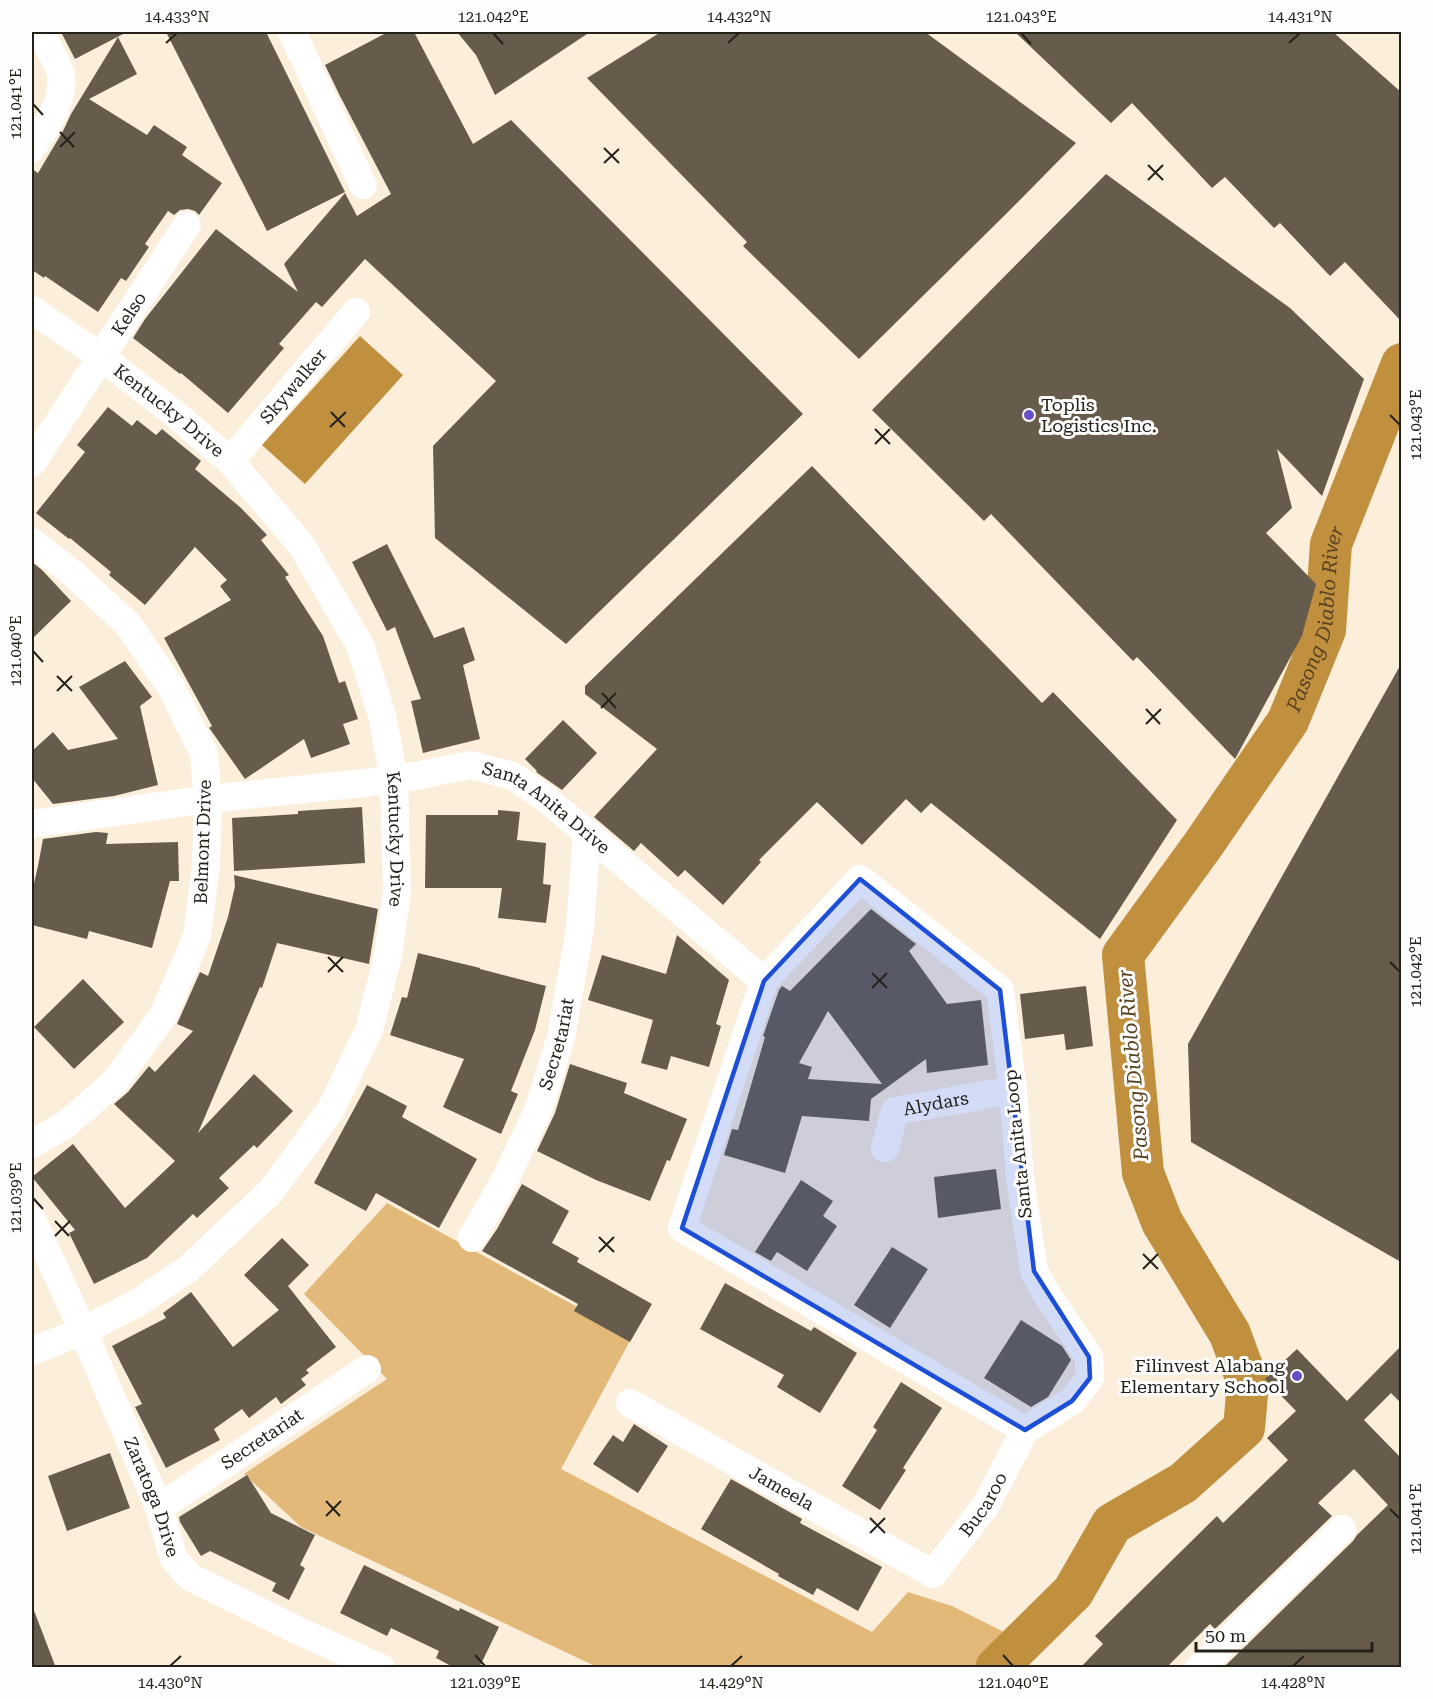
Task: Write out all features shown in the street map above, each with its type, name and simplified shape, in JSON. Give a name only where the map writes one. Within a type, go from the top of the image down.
[{"type":"street","points":[[32,148],[46,127],[60,98],[61,74],[40,32]]},
{"type":"street","points":[[292,32],[363,185]]},
{"type":"street","name":"Kelso","points":[[32,463],[186,225]]},
{"type":"street","name":"Kentucky Drive","points":[[32,310],[100,357],[175,414],[230,461],[302,546],[360,645],[382,715],[394,780],[397,892],[388,956],[369,1030],[330,1111],[271,1191],[188,1269],[139,1302],[83,1331],[32,1351]]},
{"type":"street","name":"Skywalker","points":[[230,461],[357,312]]},
{"type":"street","name":"Belmont Drive","points":[[32,542],[71,572],[127,623],[171,687],[204,754],[208,799],[206,865],[197,936],[164,1014],[115,1082],[65,1125],[32,1144]]},
{"type":"street","name":"Santa Anita Drive","points":[[32,824],[208,799],[394,780],[471,765],[513,776],[545,798],[764,981]]},
{"type":"street","name":"Secretariat","points":[[472,1238],[505,1180],[539,1108],[561,1037],[580,929],[587,833]]},
{"type":"street","name":"Santa Anita Loop","points":[[860,879],[1000,990],[1013,1090],[1020,1178],[1034,1271],[1089,1357],[1090,1378],[1072,1401],[1025,1430],[682,1228],[764,981],[860,879]]},
{"type":"street","name":"Alydars","points":[[885,1148],[896,1111],[1013,1090]]},
{"type":"street","name":"Zaratoga Drive","points":[[32,1220],[83,1331],[159,1508],[174,1559],[190,1577],[301,1632],[381,1668]]},
{"type":"street","name":"Secretariat","points":[[159,1508],[367,1369]]},
{"type":"street","name":"Jameela","points":[[630,1403],[933,1574]]},
{"type":"street","name":"Bucaroo","points":[[933,1574],[986,1505],[1025,1430]]},
{"type":"street","points":[[1199,1668],[1341,1529]]},
{"type":"highlighted area","points":[[860,879],[1000,990],[1034,1271],[1089,1357],[1090,1378],[1072,1401],[1025,1430],[682,1228],[764,981]]},
{"type":"shaded area","points":[[360,336],[403,375],[305,484],[262,445]]},
{"type":"shaded area","points":[[387,1203],[632,1337],[561,1469],[872,1632],[908,1592],[952,1606],[1012,1636],[980,1667],[597,1667],[301,1527],[244,1474],[387,1379],[304,1294]]},
{"type":"building","points":[[61,32],[127,32],[75,59]]},
{"type":"building","points":[[166,32],[266,32],[345,192],[267,231]]},
{"type":"building","points":[[388,32],[414,32],[473,144],[511,120],[803,414],[566,644],[435,538],[433,446],[496,381],[365,259],[322,307],[316,302],[279,344],[284,348],[228,413],[181,373],[133,338],[145,319],[216,229],[298,292],[284,264],[345,193],[357,216],[391,194],[325,65]]},
{"type":"building","points":[[457,32],[590,32],[495,95],[476,55]]},
{"type":"building","points":[[661,32],[925,32],[1076,143],[859,359],[743,246],[747,242],[587,78]]},
{"type":"building","points":[[1015,32],[1333,32],[1401,92],[1401,321],[1345,262],[1330,276],[1280,223],[1274,228],[1225,177],[1212,188],[1132,103],[1111,123]]},
{"type":"building","points":[[118,37],[137,74],[89,99],[147,135],[154,125],[187,147],[182,155],[222,183],[199,215],[188,209],[180,210],[174,215],[168,211],[145,244],[149,247],[126,281],[121,278],[98,312],[45,276],[44,278],[32,270],[32,169],[38,173]]},
{"type":"building","points":[[1106,174],[1290,308],[1364,379],[1322,496],[1277,449],[1292,508],[1266,533],[1316,584],[1302,636],[1235,759],[1137,657],[1133,661],[991,514],[984,521],[872,410]]},
{"type":"building","points":[[108,407],[132,426],[137,420],[156,435],[162,429],[201,461],[195,469],[241,508],[267,535],[261,540],[289,575],[285,577],[323,636],[339,683],[345,681],[358,719],[343,724],[350,744],[311,758],[304,739],[245,779],[209,728],[212,726],[164,638],[231,600],[220,586],[227,580],[195,547],[145,605],[109,575],[111,572],[36,513],[85,452],[77,445]]},
{"type":"building","points":[[812,466],[1042,703],[1053,692],[1177,820],[1100,939],[931,803],[921,813],[906,799],[862,845],[817,802],[759,860],[761,862],[723,905],[685,870],[678,877],[641,843],[634,851],[594,817],[657,749],[585,694],[585,686]]},
{"type":"building","points":[[387,544],[434,638],[464,627],[475,660],[463,665],[480,739],[423,753],[411,701],[421,699],[395,627],[387,631],[352,562]]},
{"type":"building","points":[[32,562],[71,601],[32,639]]},
{"type":"building","points":[[125,661],[152,697],[140,706],[158,785],[114,796],[53,804],[32,778],[32,751],[53,732],[68,750],[118,739],[79,687]]},
{"type":"building","points":[[1401,664],[1401,1262],[1191,1142],[1188,1044]]},
{"type":"building","points":[[563,720],[597,753],[562,790],[536,772],[525,759]]},
{"type":"building","points":[[362,807],[365,863],[234,871],[232,818]]},
{"type":"building","points":[[498,810],[520,812],[517,840],[546,843],[543,884],[551,885],[546,923],[498,918],[502,888],[425,888],[426,815],[498,815]]},
{"type":"building","points":[[96,832],[108,833],[106,844],[178,842],[179,881],[170,881],[152,948],[89,931],[87,939],[32,925],[32,892],[43,839]]},
{"type":"building","points":[[234,875],[378,909],[369,964],[277,943],[262,988],[260,987],[198,1133],[254,1074],[293,1111],[257,1148],[254,1145],[219,1178],[229,1188],[197,1218],[193,1214],[147,1258],[94,1284],[69,1233],[75,1230],[32,1177],[73,1144],[125,1208],[175,1161],[114,1104],[128,1092],[149,1066],[155,1072],[193,1031],[177,1024],[200,972],[208,976],[228,917],[235,886]]},
{"type":"building","points":[[871,909],[916,944],[909,951],[947,1004],[981,1000],[988,1065],[927,1073],[926,1059],[871,1099],[869,1121],[802,1116],[785,1173],[724,1155],[732,1129],[738,1130],[765,1037],[763,1036],[779,990],[782,986],[790,991]],"holes":[[[828,1011],[882,1084],[808,1079],[812,1067],[799,1063]]]},
{"type":"building","points":[[677,935],[729,980],[716,1024],[721,1026],[709,1067],[671,1056],[667,1070],[641,1063],[653,1020],[588,1000],[602,955],[666,974]]},
{"type":"building","points":[[418,953],[546,986],[535,1030],[511,1091],[518,1094],[501,1134],[443,1107],[464,1059],[390,1035],[402,997],[407,998]]},
{"type":"building","points":[[83,979],[124,1022],[74,1069],[34,1027]]},
{"type":"building","points":[[1086,986],[1093,1046],[1066,1050],[1064,1034],[1025,1039],[1020,994]]},
{"type":"building","points":[[570,1064],[627,1083],[624,1093],[687,1119],[650,1201],[596,1180],[537,1151],[555,1113]]},
{"type":"building","points":[[367,1085],[407,1106],[402,1117],[477,1159],[439,1228],[376,1193],[366,1211],[314,1183]]},
{"type":"building","points":[[996,1169],[1001,1209],[938,1218],[934,1177]]},
{"type":"building","points":[[801,1180],[833,1201],[823,1216],[837,1226],[807,1271],[777,1252],[771,1261],[755,1252]]},
{"type":"building","points":[[522,1184],[569,1211],[552,1243],[579,1258],[577,1262],[652,1304],[630,1342],[574,1311],[578,1304],[482,1251]]},
{"type":"building","points":[[282,1238],[309,1265],[288,1286],[336,1347],[306,1370],[309,1373],[301,1379],[306,1385],[281,1404],[276,1397],[249,1418],[242,1409],[214,1429],[220,1440],[166,1468],[135,1407],[142,1404],[112,1346],[166,1318],[163,1313],[191,1292],[233,1347],[279,1310],[244,1275]]},
{"type":"building","points":[[892,1247],[928,1269],[890,1328],[854,1305]]},
{"type":"building","points":[[725,1283],[811,1331],[814,1327],[857,1353],[820,1413],[777,1387],[784,1375],[700,1329]]},
{"type":"building","points":[[1021,1320],[1062,1346],[1071,1360],[1048,1397],[1031,1407],[984,1378]]},
{"type":"building","points":[[1401,1346],[1401,1403],[1391,1393],[1364,1420],[1401,1458],[1401,1668],[1223,1668],[1388,1505],[1354,1469],[1318,1503],[1332,1516],[1215,1629],[1210,1624],[1166,1668],[1080,1668],[1103,1644],[1095,1636],[1217,1516],[1223,1523],[1288,1460],[1267,1438],[1296,1411],[1265,1379],[1297,1349],[1347,1401]]},
{"type":"building","points":[[901,1382],[942,1408],[903,1468],[906,1470],[880,1510],[842,1486],[877,1430],[873,1427]]},
{"type":"building","points":[[634,1424],[668,1446],[638,1493],[593,1464],[613,1435],[623,1442]]},
{"type":"building","points":[[110,1453],[130,1508],[67,1531],[48,1476]]},
{"type":"building","points":[[247,1475],[271,1513],[315,1535],[300,1565],[305,1568],[289,1600],[272,1591],[276,1583],[210,1551],[201,1556],[180,1522],[179,1517]]},
{"type":"building","points":[[731,1479],[802,1519],[800,1523],[882,1567],[858,1611],[817,1588],[813,1595],[701,1529]]},
{"type":"building","points":[[364,1565],[459,1611],[460,1608],[499,1627],[479,1668],[455,1668],[436,1658],[439,1651],[391,1628],[387,1636],[340,1613]]},
{"type":"building","points":[[33,1608],[56,1668],[32,1668]]},
{"type":"waterway","name":"Pasong Diablo River","points":[[996,1668],[1073,1592],[1112,1524],[1183,1483],[1244,1428],[1248,1383],[1230,1334],[1162,1222],[1143,1173],[1123,955],[1203,845],[1288,721],[1325,630],[1331,544],[1402,364]]},
{"type":"place","name":"Toplis Logistics Inc.","points":[[1029,415]]},
{"type":"place","name":"Filinvest Alabang Elementary School","points":[[1297,1376]]}]
